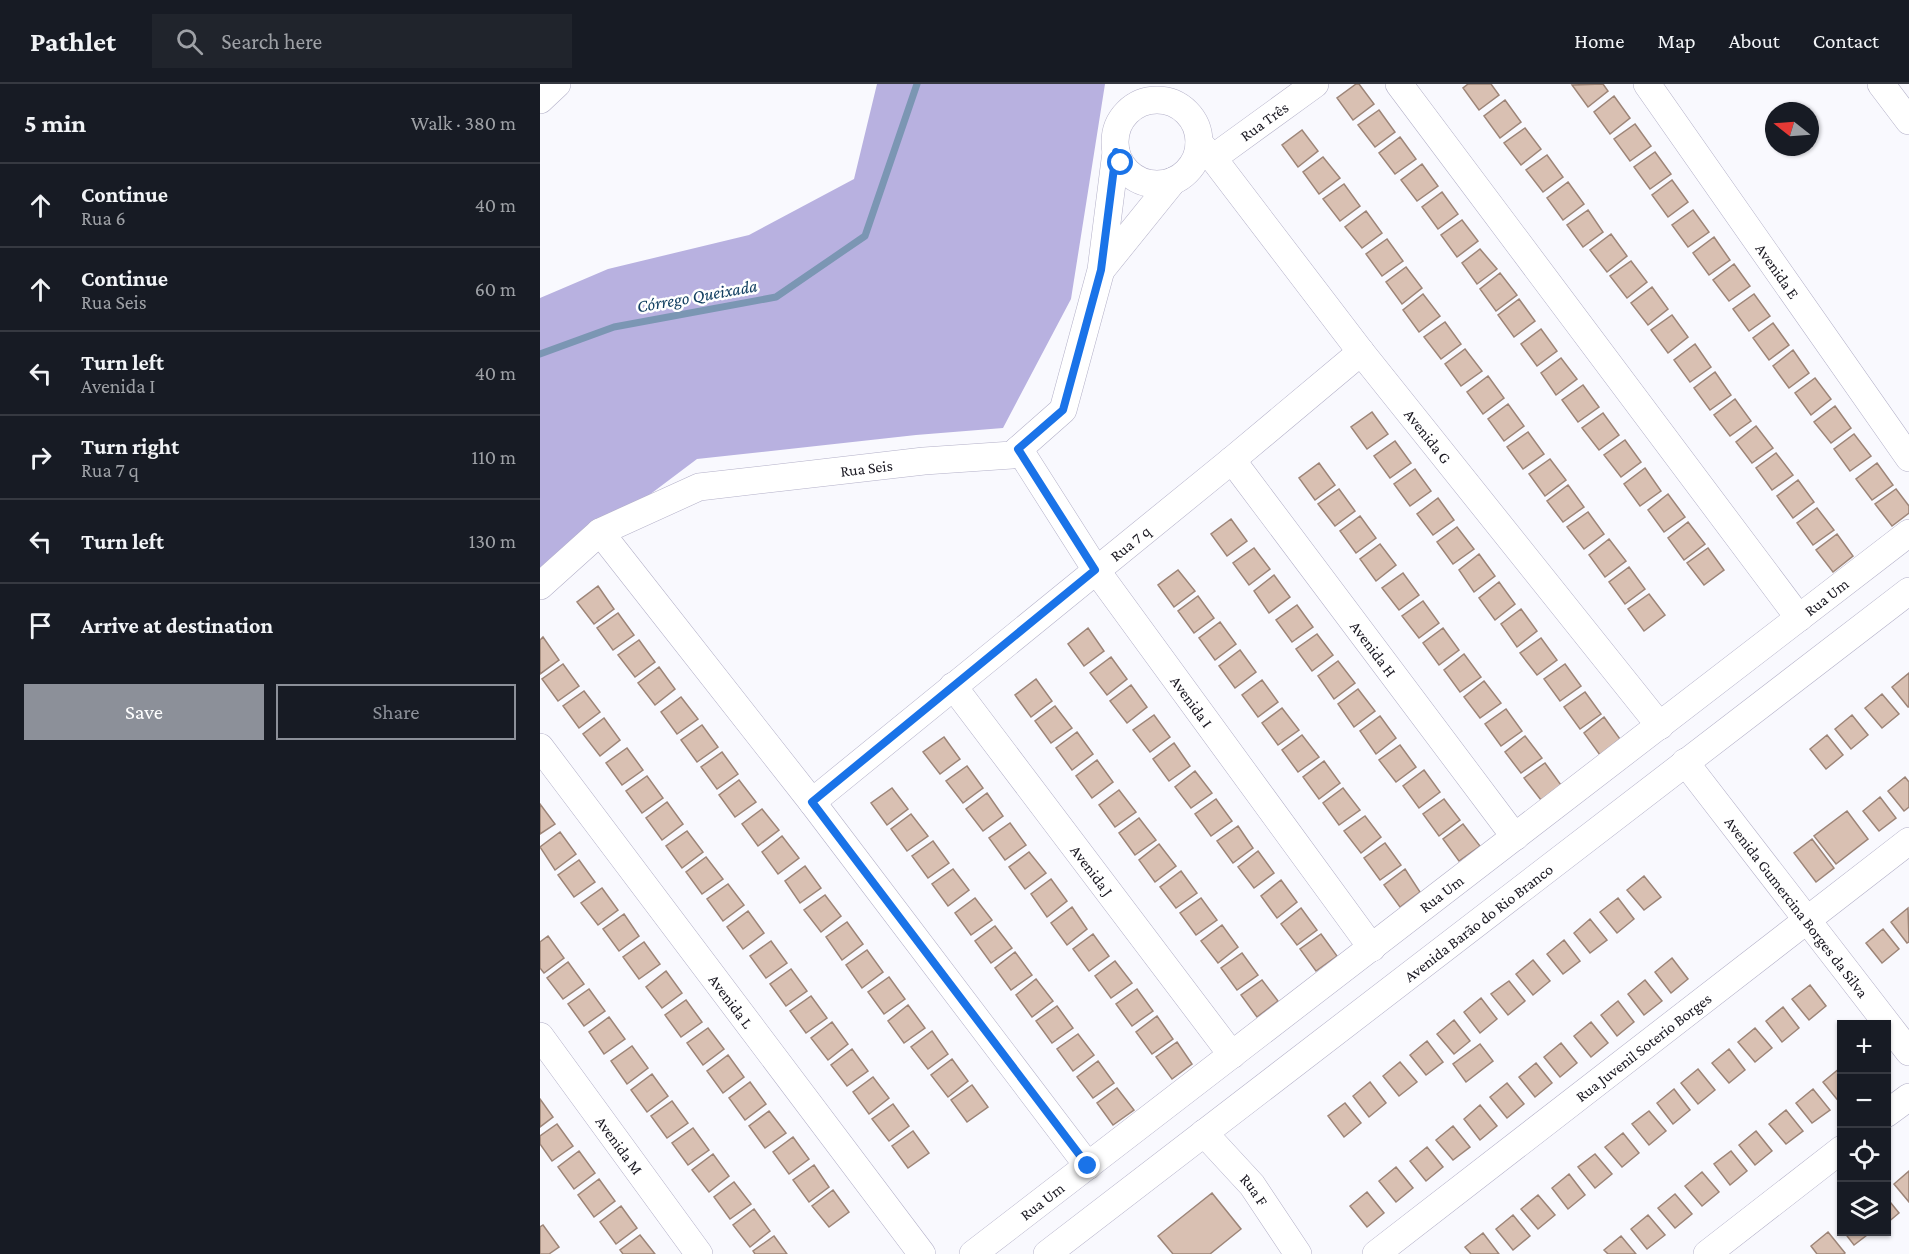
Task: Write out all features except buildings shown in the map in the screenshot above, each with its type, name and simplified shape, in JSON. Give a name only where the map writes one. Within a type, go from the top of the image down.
[{"type":"street","points":[[540,100],[557,84]]},
{"type":"street","name":"Rua Três","points":[[1206,151],[1315,84]]},
{"type":"street","points":[[1399,84],[1799,618]]},
{"type":"street","name":"Avenida E","points":[[1647,84],[1909,458]]},
{"type":"street","points":[[1881,84],[1908,119]]},
{"type":"street","points":[[1154,92],[1186,111],[1193,120],[1206,151],[1197,155],[1183,175],[1173,181],[1161,184],[1149,183],[1138,180],[1128,173],[1121,163],[1116,152],[1117,129],[1131,109],[1154,92]]},
{"type":"street","name":"Avenida G","points":[[1206,151],[1361,352],[1660,726]]},
{"type":"street","name":"Rua Seis","points":[[540,586],[600,532],[699,487],[924,461],[1012,455],[1063,410],[1101,270],[1116,152]]},
{"type":"street","points":[[1101,270],[1173,181]]},
{"type":"street","name":"Rua 7 q","points":[[812,802],[1361,352]]},
{"type":"street","name":"Avenida I","points":[[1018,449],[1095,570],[1372,948]]},
{"type":"street","name":"Avenida H","points":[[1232,460],[1515,837]]},
{"type":"street","points":[[600,532],[812,802],[1088,1166]]},
{"type":"street","name":"Rua Um","points":[[973,1254],[1909,533]]},
{"type":"street","name":"Avenida Barão do Rio Branco","points":[[1047,1254],[1909,591]]},
{"type":"street","name":"Avenida J","points":[[953,686],[1232,1055]]},
{"type":"street","name":"Avenida L","points":[[540,747],[922,1254]]},
{"type":"street","name":"Avenida Gumercina Borges da Silva","points":[[1685,762],[1909,1052]]},
{"type":"street","name":"Rua Juvenil Soterio Borges","points":[[1376,1254],[1909,841]]},
{"type":"street","name":"Avenida M","points":[[540,1036],[699,1254]]},
{"type":"street","points":[[1891,1111],[1909,1097]]},
{"type":"street","name":"Rua F","points":[[1204,1133],[1252,1185],[1298,1254]]},
{"type":"street","points":[[1707,1254],[1837,1153]]},
{"type":"shaded area","points":[[877,84],[1105,84],[1071,299],[1003,428],[916,435],[697,459],[600,532],[540,582],[540,298],[608,269],[749,235],[854,179]]},
{"type":"waterway","name":"Córrego Queixada","points":[[540,354],[614,327],[776,297],[865,236],[917,84]]},
{"type":"route","points":[[1088,1166],[812,802],[1095,570],[1018,449],[1063,410],[1101,270],[1116,152],[1121,163]]}]
